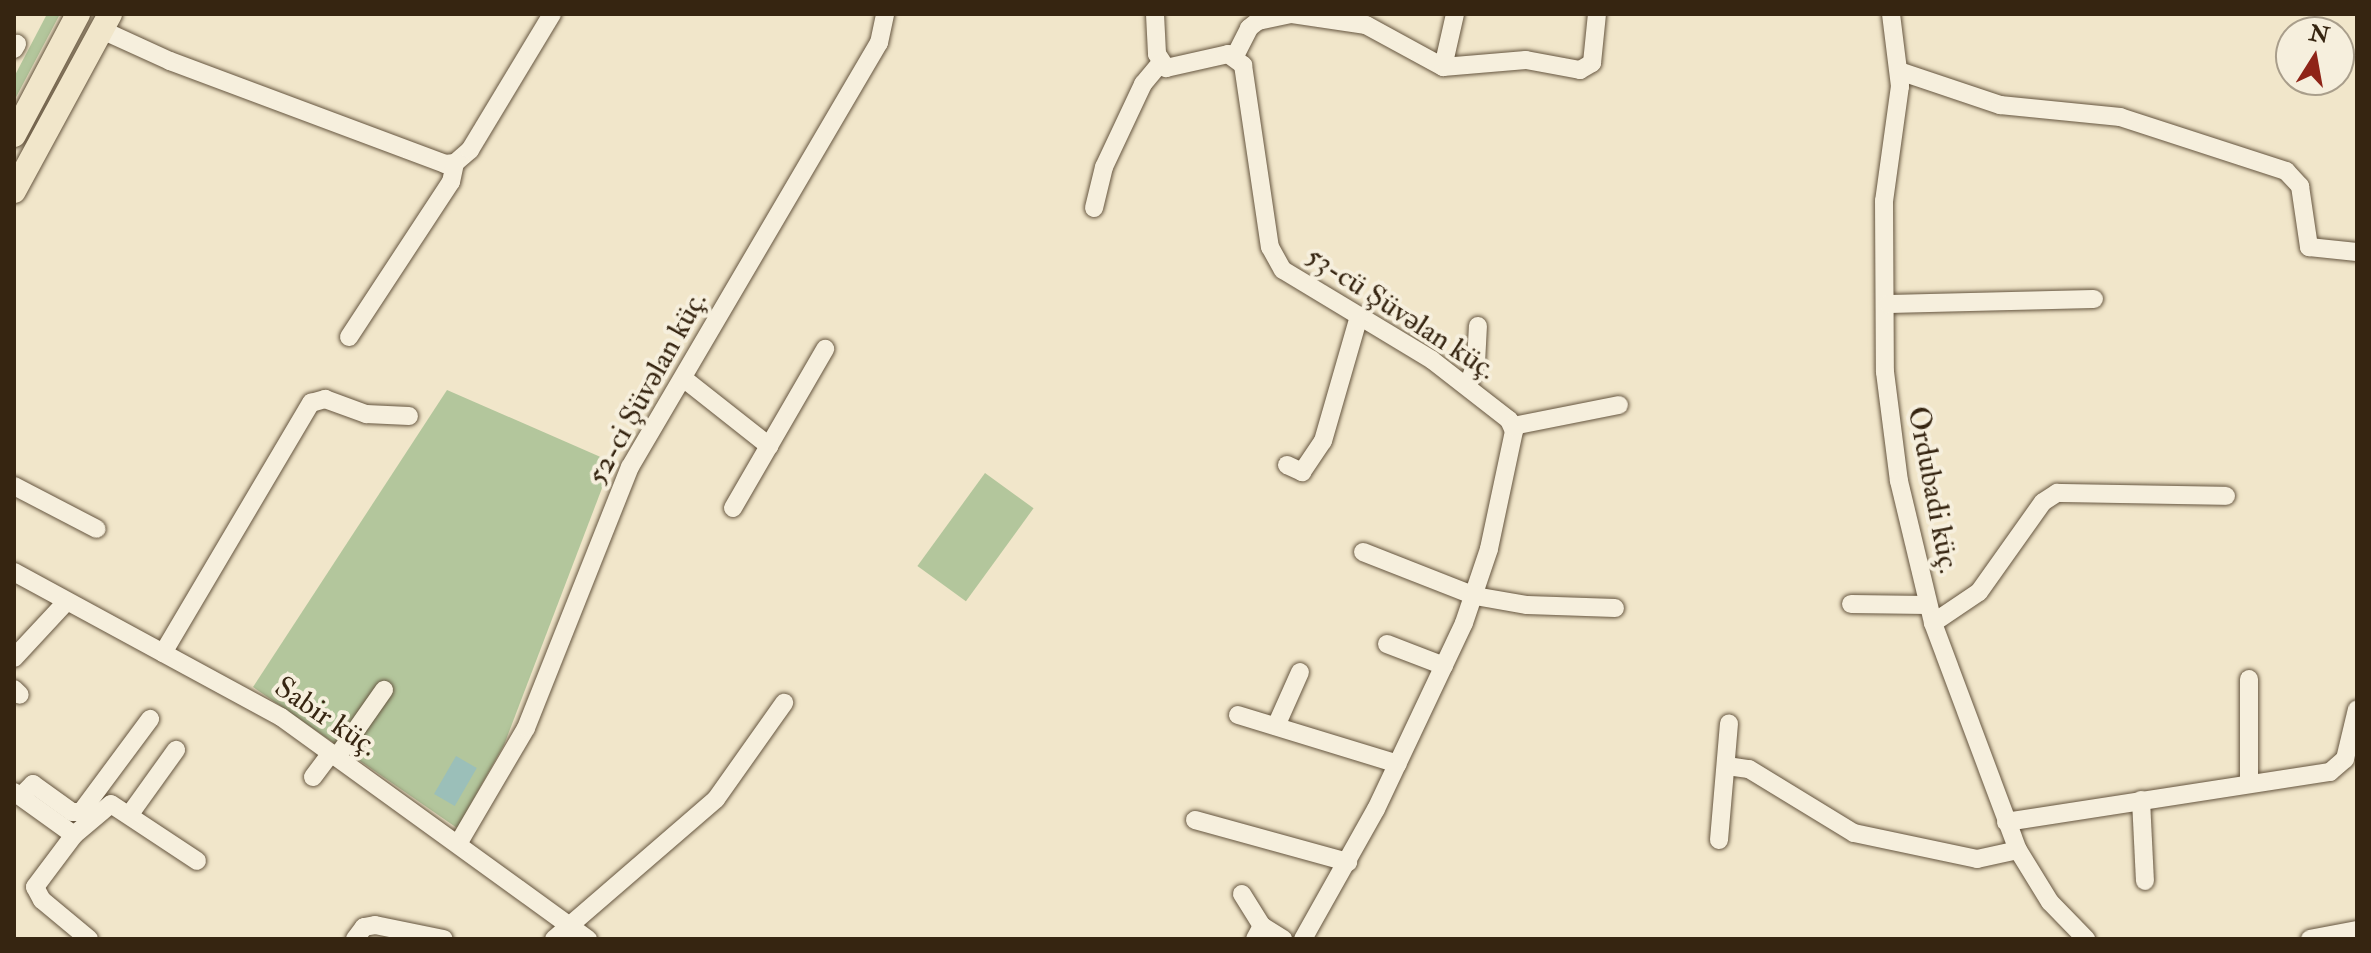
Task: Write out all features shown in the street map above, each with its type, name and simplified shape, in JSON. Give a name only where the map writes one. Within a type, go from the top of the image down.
[{"type":"main road","points":[[14,135],[78,14]]},
{"type":"main road","points":[[14,191],[106,22]]},
{"type":"street","points":[[349,337],[451,182],[455,163],[470,150],[552,14]]},
{"type":"street","name":"52-ci Şüvəlan küç.","points":[[458,844],[520,741],[622,484],[879,43],[885,14]]},
{"type":"street","points":[[1094,208],[1111,153],[1143,84],[1160,64],[1155,14]]},
{"type":"street","points":[[1160,64],[1176,68],[1235,56],[1258,21],[1292,14],[1366,25],[1443,67],[1526,60],[1588,69],[1596,51],[1597,14]]},
{"type":"street","points":[[1443,67],[1455,14]]},
{"type":"street","name":"Ordubadi küç.","points":[[1891,14],[1899,71],[1884,201],[1888,304],[1885,372],[1890,432],[1927,605],[2006,822],[2018,850],[2050,902],[2086,939]]},
{"type":"street","points":[[106,22],[419,158],[455,163]]},
{"type":"street","name":"53-cü Şüvəlan küç.","points":[[1235,56],[1243,65],[1274,259],[1290,274],[1468,386],[1513,426]]},
{"type":"street","points":[[1899,71],[2000,105],[2120,117],[2286,171],[2300,186],[2309,247],[2357,252]]},
{"type":"street","points":[[1888,304],[2094,299]]},
{"type":"street","points":[[1287,465],[1302,472],[1323,441],[1359,316]]},
{"type":"street","points":[[1468,386],[1478,326]]},
{"type":"street","points":[[733,508],[825,349]]},
{"type":"street","points":[[683,378],[769,446]]},
{"type":"street","points":[[163,653],[311,403],[325,399],[366,414],[409,416]]},
{"type":"street","points":[[1303,939],[1348,862],[1398,764],[1475,596],[1513,441],[1513,426],[1619,405]]},
{"type":"street","points":[[14,486],[97,529]]},
{"type":"street","points":[[1933,623],[1979,592],[2043,502],[2057,493],[2226,496]]},
{"type":"street","points":[[1363,552],[1475,596],[1527,605],[1615,608]]},
{"type":"street","name":"Sabir küç.","points":[[14,572],[281,717],[588,939]]},
{"type":"street","points":[[14,658],[66,602]]},
{"type":"street","points":[[1851,604],[1927,605]]},
{"type":"street","points":[[1387,644],[1444,666]]},
{"type":"street","points":[[1276,726],[1300,672]]},
{"type":"street","points":[[2249,679],[2249,783]]},
{"type":"street","points":[[313,777],[384,690]]},
{"type":"street","points":[[554,939],[572,927],[716,799],[784,703]]},
{"type":"street","points":[[2006,822],[2338,768],[2345,759],[2357,709]]},
{"type":"street","points":[[1238,715],[1398,764]]},
{"type":"street","points":[[74,835],[17,794],[33,784],[72,812],[81,812],[150,719]]},
{"type":"street","points":[[1719,840],[1729,723]]},
{"type":"street","points":[[130,814],[176,750]]},
{"type":"street","points":[[1727,766],[1756,773],[1854,833],[1977,859],[2018,850]]},
{"type":"street","points":[[2141,800],[2145,881]]},
{"type":"street","points":[[89,939],[42,900],[35,887],[74,835],[104,805],[130,814],[197,861]]},
{"type":"street","points":[[1195,820],[1348,862]]},
{"type":"street","points":[[1242,894],[1258,933],[1283,939]]},
{"type":"street","points":[[355,939],[364,927],[375,925],[444,939]]},
{"type":"street","points":[[2310,939],[2357,930]]},
{"type":"green space","points":[[47,14],[60,14],[14,101],[14,77]]},
{"type":"green space","points":[[447,390],[612,462],[504,745],[457,828],[253,687]]},
{"type":"green space","points":[[985,473],[1034,508],[966,601],[917,566]]},
{"type":"water","points":[[456,756],[477,768],[455,806],[434,794]]}]
